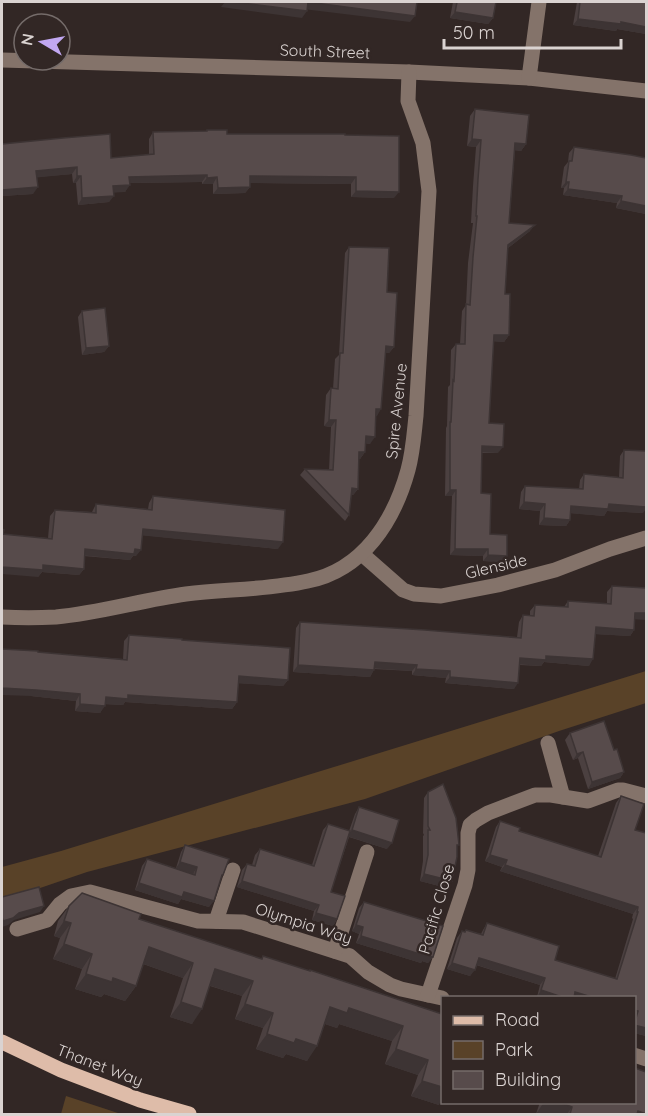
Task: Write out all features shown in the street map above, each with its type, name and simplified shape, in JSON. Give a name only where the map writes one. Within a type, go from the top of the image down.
[{"type":"main road","name":"Thanet Way","points":[[2,1042],[61,1070],[140,1100],[189,1114]]},
{"type":"street","points":[[529,78],[539,2]]},
{"type":"street","name":"South Street","points":[[2,60],[409,72],[529,78],[646,91]]},
{"type":"street","name":"Spire Avenue","points":[[2,617],[56,617],[186,594],[308,581],[348,566],[376,539],[400,494],[414,441],[416,416],[429,191],[423,143],[408,101],[409,72]]},
{"type":"street","name":"Glenside","points":[[362,554],[403,590],[414,594],[441,596],[498,585],[555,570],[646,538]]},
{"type":"street","points":[[548,743],[563,797]]},
{"type":"street","name":"Pacific Close","points":[[435,996],[465,885],[470,825],[488,813],[535,795],[588,801],[623,790],[646,796]]},
{"type":"street","points":[[335,951],[367,852]]},
{"type":"street","points":[[216,921],[233,870]]},
{"type":"street","name":"Olympia Way","points":[[17,929],[47,921],[60,904],[71,896],[90,892],[198,921],[243,922],[351,956],[368,972],[390,985],[435,996]]},
{"type":"green space","points":[[646,671],[646,703],[365,799],[87,872],[2,901],[2,867],[61,851]]},
{"type":"green space","points":[[66,1096],[121,1114],[61,1114]]},
{"type":"building","points":[[234,2],[308,2],[307,11]]},
{"type":"building","points":[[308,2],[417,2],[415,16]]},
{"type":"building","points":[[457,2],[496,2],[493,18],[455,12]]},
{"type":"building","points":[[580,2],[646,2],[646,27],[621,22],[621,24],[578,19]]},
{"type":"building","points":[[475,109],[529,115],[526,144],[515,143],[509,223],[535,225],[508,245],[505,294],[510,294],[509,335],[494,335],[489,423],[504,424],[503,447],[482,446],[481,493],[491,494],[490,534],[507,535],[507,556],[488,555],[488,549],[455,549],[456,490],[450,490],[450,422],[456,344],[465,344],[466,304],[470,305],[477,216],[481,140],[472,139]]},
{"type":"building","points":[[227,130],[227,134],[399,136],[399,192],[356,191],[356,177],[250,176],[250,187],[218,188],[217,177],[207,178],[207,175],[129,177],[130,185],[113,186],[114,196],[82,198],[81,176],[77,176],[77,167],[36,171],[38,187],[2,190],[2,144],[110,134],[111,158],[154,154],[153,132]]},
{"type":"building","points":[[574,147],[646,158],[646,206],[621,201],[622,196],[568,189],[569,182],[566,182],[569,161],[572,161]]},
{"type":"building","points":[[349,247],[389,248],[387,292],[397,293],[394,347],[386,346],[381,409],[376,409],[375,437],[366,436],[365,452],[359,452],[358,489],[352,488],[349,515],[305,469],[333,470],[336,420],[329,420],[331,388],[338,389],[340,353],[343,353]]},
{"type":"building","points":[[105,308],[109,346],[86,348],[82,311]]},
{"type":"building","points":[[624,450],[646,451],[646,507],[609,504],[608,509],[571,506],[570,520],[544,518],[545,504],[524,502],[525,486],[583,489],[584,474],[623,478]]},
{"type":"building","points":[[153,496],[285,510],[283,542],[143,529],[141,550],[135,549],[134,554],[85,549],[84,569],[43,565],[43,570],[2,567],[2,529],[3,534],[52,539],[55,510],[96,513],[96,504],[152,510]]},
{"type":"building","points":[[612,586],[646,588],[646,613],[635,613],[634,630],[596,627],[593,659],[546,656],[546,660],[520,658],[518,683],[450,677],[450,671],[416,669],[417,665],[375,662],[374,670],[298,665],[300,622],[521,638],[523,615],[534,616],[535,605],[568,607],[568,601],[611,604]]},
{"type":"building","points":[[129,635],[290,648],[288,680],[239,676],[237,702],[128,695],[128,699],[106,697],[105,706],[80,704],[80,694],[2,688],[2,649],[127,660]]},
{"type":"building","points":[[604,721],[614,750],[617,749],[624,772],[592,782],[583,752],[577,754],[570,733]]},
{"type":"building","points":[[443,784],[456,818],[459,845],[457,845],[452,881],[424,874],[428,855],[428,830],[430,830],[428,792]]},
{"type":"building","points":[[621,796],[644,804],[635,830],[646,833],[646,1028],[636,1026],[638,1011],[636,1010],[636,996],[588,996],[575,992],[574,996],[559,996],[541,990],[545,978],[479,958],[475,970],[452,963],[462,931],[483,935],[487,923],[559,946],[555,960],[617,979],[638,907],[505,865],[507,860],[490,855],[500,821],[520,828],[519,831],[601,857]]},
{"type":"building","points":[[359,807],[399,820],[392,843],[352,830]]},
{"type":"building","points":[[328,824],[350,831],[331,892],[345,896],[337,919],[316,913],[319,905],[242,881],[247,864],[255,866],[260,849],[314,866]]},
{"type":"building","points":[[185,845],[229,859],[214,901],[184,892],[182,897],[139,883],[147,859],[195,875],[197,867],[180,862]]},
{"type":"building","points":[[39,887],[44,906],[19,913],[3,921],[2,897]]},
{"type":"building","points":[[82,893],[141,914],[139,919],[262,959],[263,956],[310,970],[441,1014],[441,1087],[422,1081],[428,1060],[396,1049],[403,1026],[349,1008],[347,1013],[330,1007],[317,1046],[296,1039],[294,1043],[267,1034],[273,1013],[245,1004],[253,981],[215,969],[202,1009],[181,1002],[193,963],[149,947],[136,986],[113,978],[112,982],[86,974],[92,954],[64,944],[71,923],[64,921],[69,906]]},
{"type":"building","points":[[364,902],[443,926],[433,957],[361,936],[363,927],[356,925]]},
{"type":"building","points":[[636,1068],[646,1072],[646,1114],[638,1111],[637,1114],[570,1114],[572,1107],[564,1104],[636,1104]]}]
